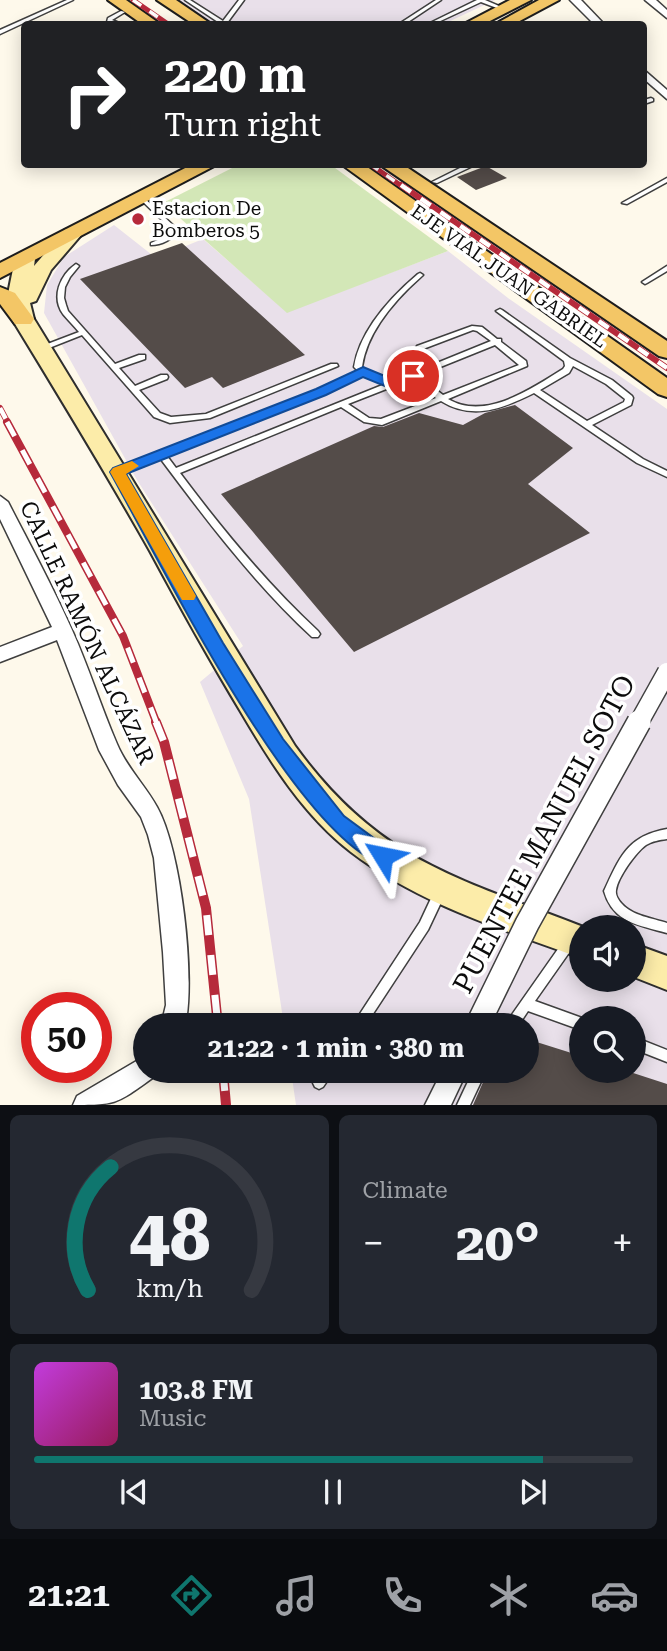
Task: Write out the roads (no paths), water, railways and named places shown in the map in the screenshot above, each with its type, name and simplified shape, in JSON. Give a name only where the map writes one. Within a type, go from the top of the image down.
[{"type":"main road","points":[[153,0],[181,21]]},
{"type":"main road","points":[[165,0],[198,21]]},
{"type":"main road","points":[[479,21],[509,7],[551,0]]},
{"type":"main road","points":[[117,9],[136,21]]},
{"type":"main road","points":[[117,9],[145,21]]},
{"type":"main road","points":[[106,207],[141,197],[179,168]]},
{"type":"main road","points":[[0,255],[73,225],[179,168]]},
{"type":"main road","points":[[344,168],[551,315],[603,342]]},
{"type":"main road","name":"EJE VIAL JUAN GABRIEL","points":[[356,168],[667,389]]},
{"type":"main road","name":"EJE VIAL JUAN GABRIEL","points":[[394,168],[667,350]]},
{"type":"main road","points":[[416,168],[629,316],[667,350]]},
{"type":"main road","points":[[0,272],[25,259],[46,236],[73,225]]},
{"type":"main road","points":[[23,319],[33,282],[73,225]]},
{"type":"main road","points":[[23,319],[18,295],[25,259]]},
{"type":"main road","points":[[0,294],[8,298],[23,319],[118,472],[217,648],[276,745],[337,822],[403,869],[442,889],[569,937]]},
{"type":"main road","points":[[646,965],[667,973]]},
{"type":"street","points":[[575,0],[596,21]]},
{"type":"street","points":[[650,0],[667,15]]},
{"type":"street","points":[[658,85],[667,96]]},
{"type":"street","name":"CALLE RAMÓN ALCÁZAR","points":[[0,502],[63,631],[109,750],[125,779],[149,812],[159,835],[165,858],[175,953],[176,1013]]},
{"type":"street","points":[[0,655],[63,631]]},
{"type":"street","name":"PUENTEE MANUEL SOTO","points":[[483,1013],[527,924],[667,672]]},
{"type":"street","points":[[86,1105],[133,1076]]},
{"type":"street","points":[[438,1105],[449,1083]]},
{"type":"lane","points":[[24,21],[71,0]]},
{"type":"lane","points":[[187,0],[219,21]]},
{"type":"lane","points":[[226,21],[243,0]]},
{"type":"lane","points":[[407,21],[439,0]]},
{"type":"lane","points":[[437,21],[481,0],[509,7]]},
{"type":"lane","points":[[0,32],[21,23]]},
{"type":"lane","points":[[435,182],[465,168]]},
{"type":"lane","points":[[625,203],[667,180]]},
{"type":"lane","points":[[141,197],[175,230],[172,236],[153,244]]},
{"type":"lane","points":[[76,266],[64,278],[60,288],[60,300],[65,312],[157,415],[170,420],[207,416],[334,366]]},
{"type":"lane","points":[[645,282],[667,268]]},
{"type":"lane","points":[[392,384],[363,372],[358,367],[358,359],[375,327],[396,297],[420,275]]},
{"type":"lane","points":[[500,311],[567,360],[609,382],[629,398],[628,403],[588,424]]},
{"type":"lane","points":[[342,404],[367,420],[382,422],[523,366],[522,360],[485,331],[472,328],[420,348],[417,353],[431,368]]},
{"type":"lane","points":[[41,348],[82,333]]},
{"type":"lane","points":[[174,472],[498,341]]},
{"type":"lane","points":[[114,368],[142,357]]},
{"type":"lane","points":[[413,376],[457,407],[479,409],[535,390],[566,371],[569,366],[567,360]]},
{"type":"lane","points":[[118,472],[321,392],[363,372]]},
{"type":"lane","points":[[133,389],[163,377]]},
{"type":"lane","points":[[535,390],[640,461],[667,474]]},
{"type":"lane","points":[[161,454],[239,557],[287,609],[315,634]]},
{"type":"lane","points":[[667,834],[637,843],[626,856],[610,891],[616,909],[630,917],[667,928]]},
{"type":"lane","points":[[367,1013],[424,926],[442,889]]},
{"type":"lane","points":[[519,1013],[569,950]]},
{"type":"lane","points":[[526,1004],[569,1020]]},
{"type":"lane","points":[[646,1048],[667,1056]]},
{"type":"lane","points":[[463,1105],[474,1083]]},
{"type":"railway","points":[[133,0],[164,21]]},
{"type":"railway","points":[[376,168],[403,187]]},
{"type":"railway","points":[[401,185],[667,368]]},
{"type":"railway","points":[[0,408],[8,423]]},
{"type":"railway","points":[[7,422],[123,636],[157,724]]},
{"type":"railway","points":[[156,722],[164,742],[206,908],[217,1013]]},
{"type":"railway","points":[[224,1083],[226,1105]]},
{"type":"place","name":"Estacion De Bomberos 5","points":[[138,219]]}]
